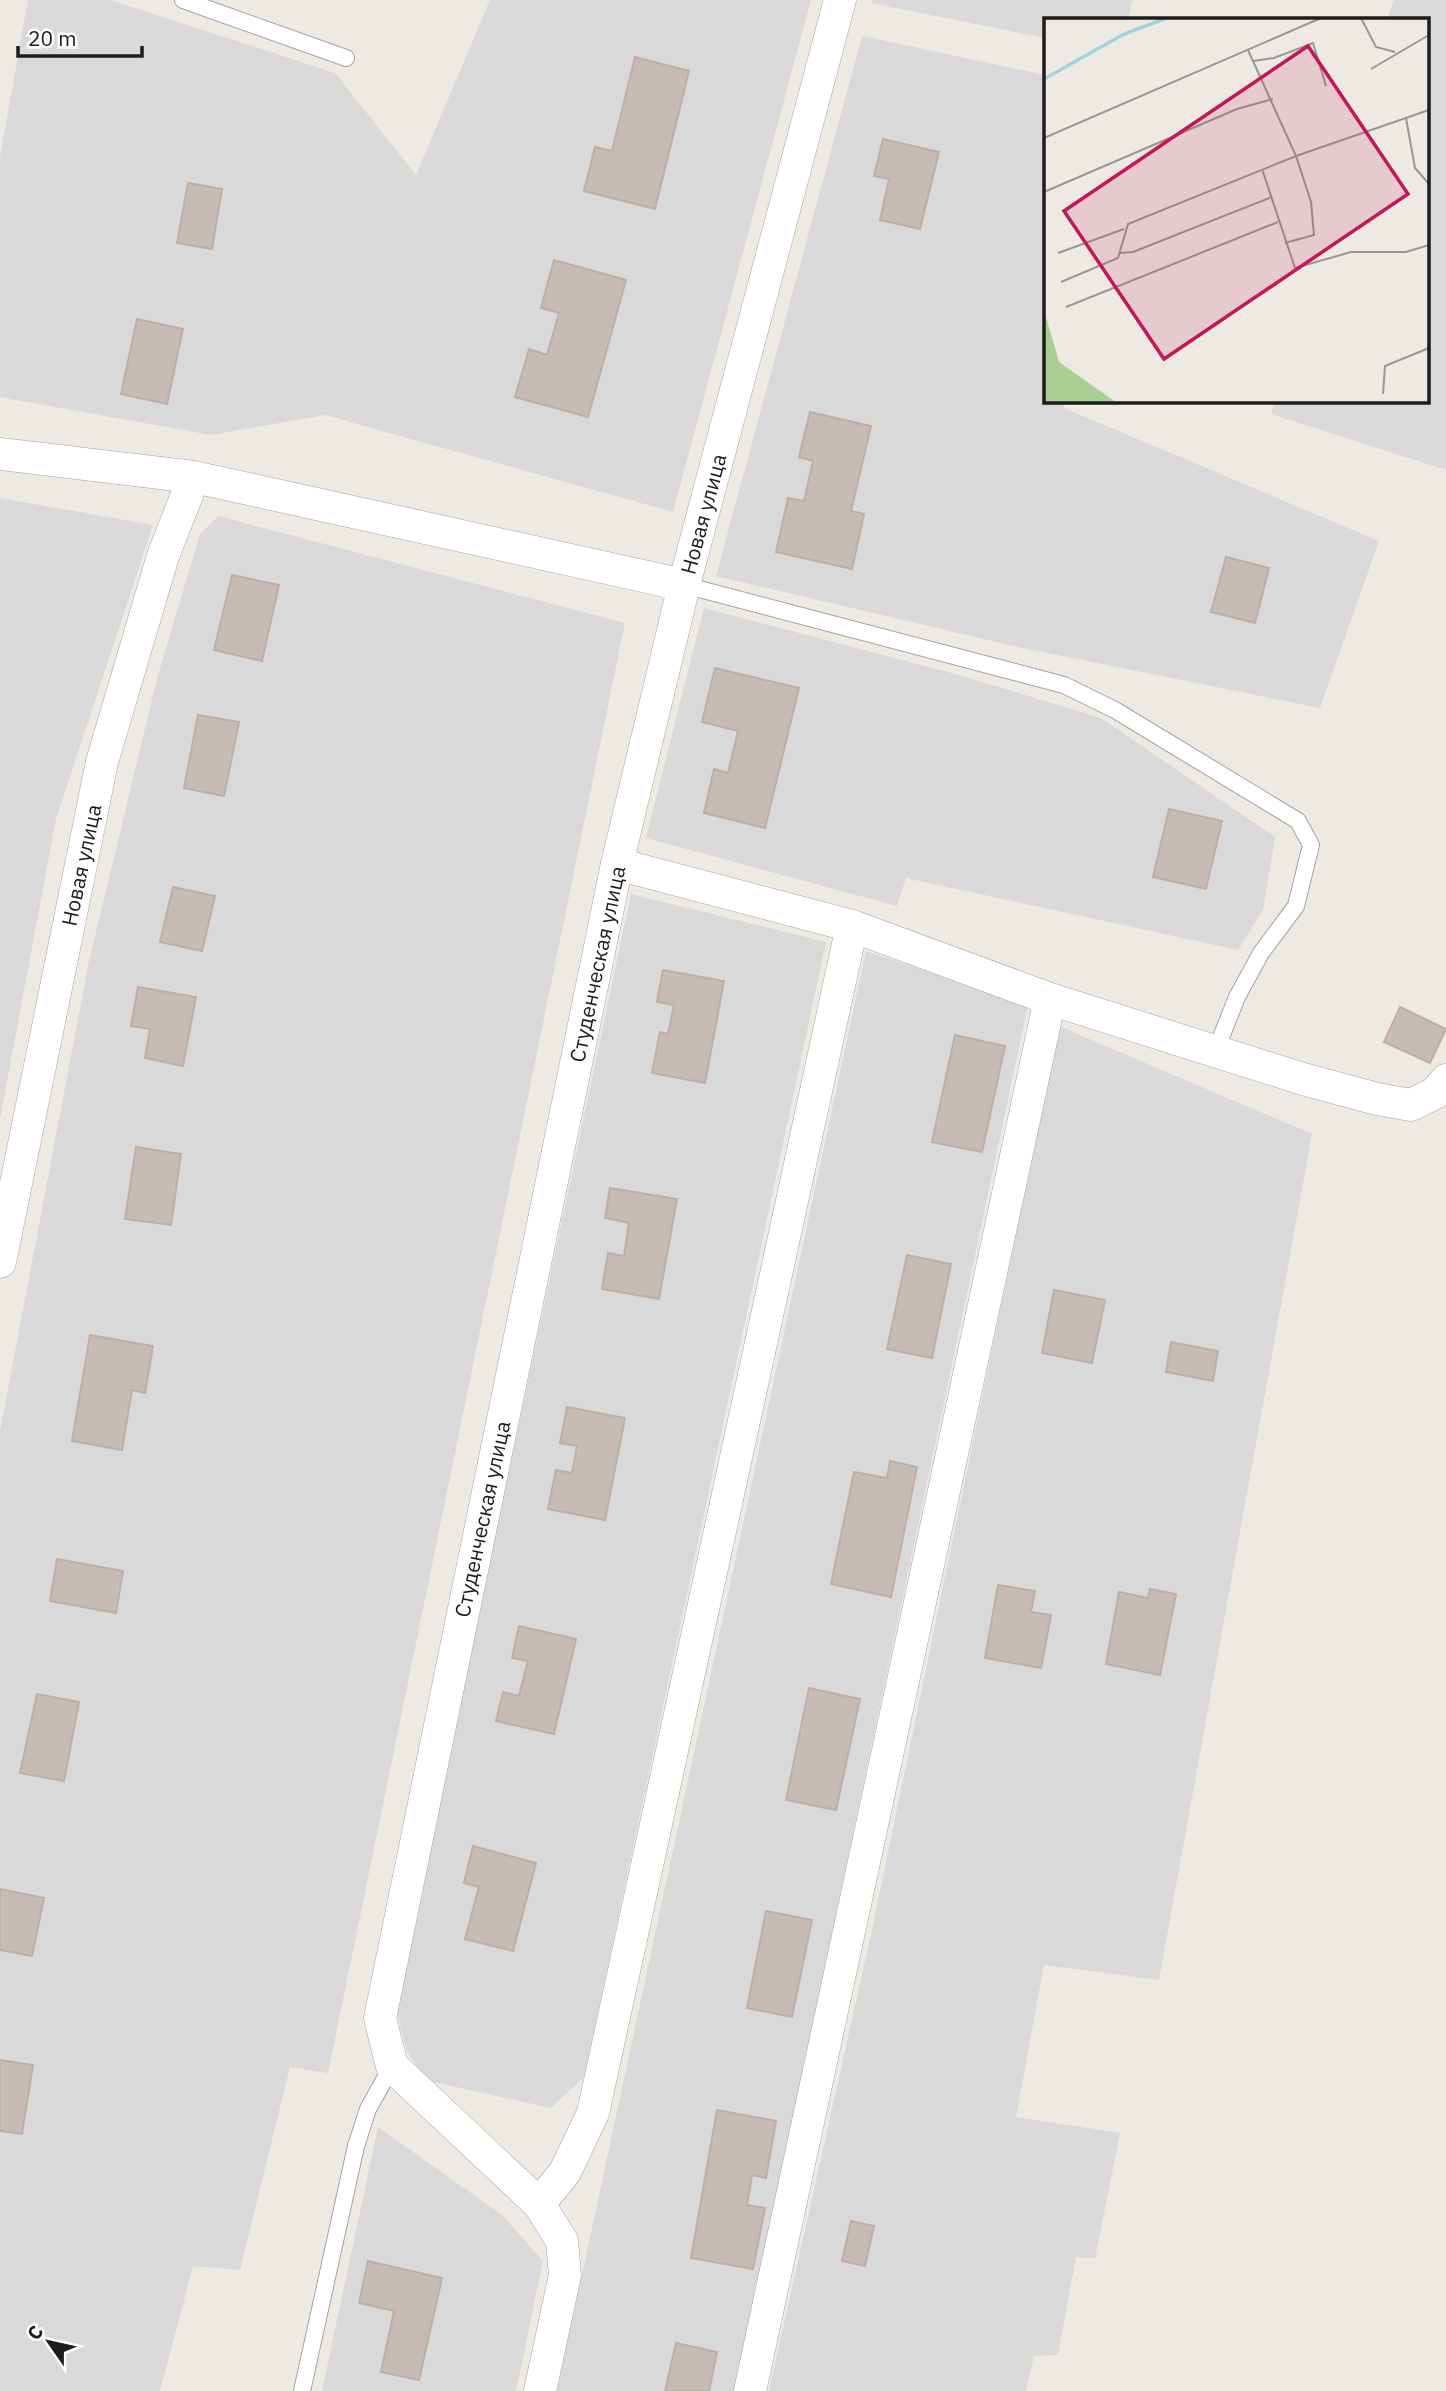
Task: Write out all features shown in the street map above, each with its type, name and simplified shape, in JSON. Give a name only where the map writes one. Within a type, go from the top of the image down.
[{"type":"street","name":"Новая улица","points":[[0,454],[194,477],[684,585],[840,0]]},
{"type":"street","name":"Новая улица","points":[[0,1262],[102,762],[163,556],[194,477]]},
{"type":"street","name":"Студенческая улица","points":[[393,2066],[380,2018],[617,864],[684,585]]},
{"type":"street","points":[[617,864],[852,926],[1050,999],[1377,1099],[1411,1105],[1435,1093],[1446,1080]]},
{"type":"street","points":[[539,2204],[565,2172],[593,2113],[852,926]]},
{"type":"street","points":[[750,2391],[1050,999]]},
{"type":"street","points":[[393,2066],[539,2204],[562,2241],[565,2275],[540,2391]]},
{"type":"lane","points":[[183,0],[346,58]]},
{"type":"lane","points":[[684,585],[1064,685],[1115,710],[1298,821],[1311,845],[1296,906],[1261,953],[1237,997],[1216,1050]]},
{"type":"lane","points":[[302,2391],[356,2146],[368,2109],[393,2066]]},
{"type":"shaded area","points":[[28,0],[110,0],[335,73],[416,175],[490,0],[811,0],[673,512],[325,415],[211,435],[0,397],[0,157]]},
{"type":"shaded area","points":[[873,0],[1132,0],[1128,18],[1044,18],[1044,38],[872,3]]},
{"type":"shaded area","points":[[1394,0],[1446,0],[1446,470],[1271,414],[1275,402],[1428,402],[1428,18],[1387,18]]},
{"type":"shaded area","points":[[862,36],[1044,75],[1044,402],[1065,402],[1064,408],[1379,541],[1320,708],[1018,647],[716,576]]},
{"type":"shaded area","points":[[0,498],[153,525],[56,819],[0,1119]]},
{"type":"shaded area","points":[[218,516],[625,623],[328,2073],[290,2067],[240,2270],[193,2266],[160,2391],[0,2391],[0,1431],[89,961],[158,675],[200,534]]},
{"type":"shaded area","points":[[704,608],[959,675],[1101,718],[1275,837],[1263,910],[1238,950],[906,878],[897,906],[646,838]]},
{"type":"shaded area","points":[[631,894],[826,942],[584,2077],[551,2108],[425,2080],[406,2049],[396,2007]]},
{"type":"shaded area","points":[[866,951],[1028,1005],[735,2391],[557,2391]]},
{"type":"shaded area","points":[[1059,1026],[1312,1134],[1159,1980],[1044,1965],[1016,2117],[1120,2133],[1095,2258],[1076,2257],[1058,2355],[1034,2356],[1026,2391],[769,2391],[872,1930]]},
{"type":"shaded area","points":[[378,2127],[502,2215],[543,2261],[516,2391],[322,2391]]},
{"type":"building","points":[[635,57],[689,71],[655,209],[584,191],[595,147],[612,151]]},
{"type":"building","points":[[883,139],[939,152],[920,229],[880,220],[889,179],[874,176]]},
{"type":"building","points":[[188,183],[222,189],[212,249],[177,243]]},
{"type":"building","points":[[554,260],[626,280],[588,417],[515,397],[529,349],[547,355],[559,313],[541,308]]},
{"type":"building","points":[[137,319],[183,329],[167,404],[121,394]]},
{"type":"building","points":[[810,412],[871,426],[851,511],[864,514],[852,569],[776,552],[788,498],[804,501],[813,461],[799,457]]},
{"type":"building","points":[[1226,557],[1269,568],[1255,623],[1211,612]]},
{"type":"building","points":[[232,575],[279,585],[262,661],[214,650]]},
{"type":"building","points":[[715,668],[799,688],[765,828],[704,813],[714,769],[728,773],[738,731],[702,722]]},
{"type":"building","points":[[198,715],[239,722],[224,796],[184,788]]},
{"type":"building","points":[[1169,809],[1222,821],[1206,889],[1153,877]]},
{"type":"building","points":[[173,887],[215,896],[202,951],[160,942]]},
{"type":"building","points":[[663,970],[724,981],[705,1083],[652,1073],[660,1032],[668,1034],[674,1005],[657,1002]]},
{"type":"building","points":[[138,987],[196,997],[183,1066],[145,1058],[150,1029],[131,1026]]},
{"type":"building","points":[[1400,1007],[1446,1029],[1430,1063],[1384,1042]]},
{"type":"building","points":[[955,1035],[1005,1046],[982,1152],[932,1142]]},
{"type":"building","points":[[136,1147],[181,1154],[171,1225],[125,1219]]},
{"type":"building","points":[[610,1188],[677,1199],[659,1299],[602,1289],[608,1253],[624,1256],[629,1223],[605,1218]]},
{"type":"building","points":[[907,1255],[951,1264],[932,1358],[887,1349]]},
{"type":"building","points":[[1054,1290],[1105,1300],[1092,1363],[1042,1353]]},
{"type":"building","points":[[90,1335],[153,1346],[145,1393],[132,1390],[122,1450],[72,1441]]},
{"type":"building","points":[[1171,1342],[1218,1351],[1213,1381],[1166,1372]]},
{"type":"building","points":[[567,1407],[625,1418],[605,1520],[548,1509],[556,1470],[572,1473],[577,1446],[560,1443]]},
{"type":"building","points":[[890,1461],[917,1467],[891,1597],[831,1584],[854,1472],[887,1478]]},
{"type":"building","points":[[57,1559],[123,1571],[116,1613],[50,1601]]},
{"type":"building","points":[[998,1585],[1035,1591],[1031,1612],[1051,1615],[1041,1668],[985,1658]]},
{"type":"building","points":[[1150,1589],[1176,1594],[1160,1675],[1106,1664],[1119,1592],[1148,1598]]},
{"type":"building","points":[[519,1626],[576,1639],[554,1734],[496,1721],[503,1692],[519,1696],[528,1661],[512,1658]]},
{"type":"building","points":[[809,1688],[860,1699],[836,1810],[786,1800]]},
{"type":"building","points":[[37,1694],[79,1702],[64,1781],[20,1773]]},
{"type":"building","points":[[473,1846],[536,1863],[513,1951],[465,1939],[479,1887],[464,1883]]},
{"type":"building","points":[[0,1889],[44,1898],[32,1956],[0,1950]]},
{"type":"building","points":[[766,1911],[812,1920],[792,2017],[747,2008]]},
{"type":"building","points":[[0,2060],[33,2065],[22,2134],[0,2131]]},
{"type":"building","points":[[717,2110],[776,2121],[766,2178],[752,2175],[747,2205],[765,2208],[753,2269],[691,2258]]},
{"type":"building","points":[[851,2221],[874,2226],[865,2266],[842,2261]]},
{"type":"building","points":[[368,2261],[442,2278],[419,2380],[381,2372],[394,2311],[359,2303]]},
{"type":"building","points":[[676,2343],[717,2352],[709,2391],[665,2391]]}]
